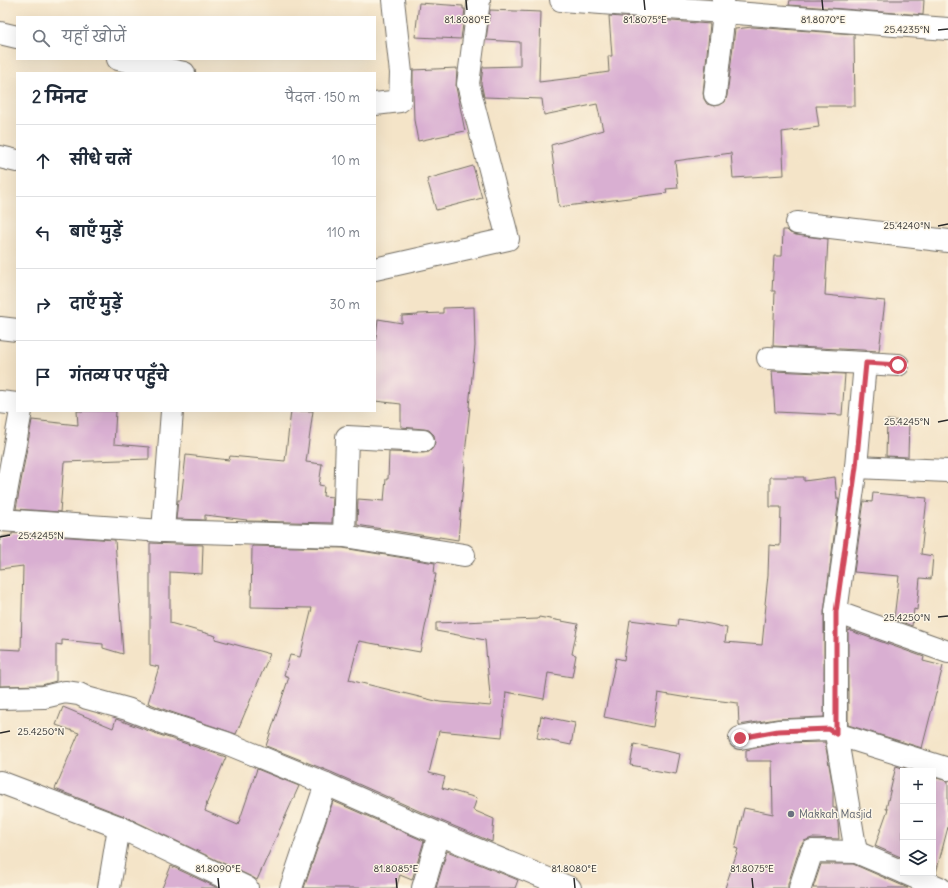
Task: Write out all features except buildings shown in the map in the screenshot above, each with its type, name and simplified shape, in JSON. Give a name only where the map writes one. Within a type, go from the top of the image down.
[{"type":"street","points":[[376,104],[400,101],[401,73],[393,0]]},
{"type":"street","points":[[376,269],[508,239],[468,84],[479,0]]},
{"type":"street","points":[[561,0],[723,6],[948,29]]},
{"type":"street","points":[[715,94],[723,6]]},
{"type":"street","points":[[0,34],[16,37]]},
{"type":"street","points":[[123,60],[179,72]]},
{"type":"street","points":[[0,157],[16,161]]},
{"type":"street","points":[[797,223],[948,241]]},
{"type":"street","points":[[0,328],[16,330]]},
{"type":"street","points":[[768,358],[898,365]]},
{"type":"street","points":[[856,852],[836,734],[836,612],[856,467],[866,363]]},
{"type":"street","points":[[0,402],[16,404]]},
{"type":"street","points":[[21,412],[0,520],[163,531],[344,536],[464,554]]},
{"type":"street","points":[[163,531],[172,412]]},
{"type":"street","points":[[344,536],[347,436],[423,441]]},
{"type":"street","points":[[856,467],[948,471]]},
{"type":"street","points":[[836,612],[948,652]]},
{"type":"street","points":[[0,698],[44,696],[65,692],[79,694],[86,698],[226,743],[570,888]]},
{"type":"street","points":[[740,738],[778,731],[829,729],[836,734],[948,770]]},
{"type":"street","points":[[0,782],[119,827],[247,888]]},
{"type":"street","points":[[291,888],[326,784]]},
{"type":"street","points":[[109,888],[119,827]]},
{"type":"street","points":[[423,888],[439,834]]},
{"type":"street","points":[[800,888],[812,851],[856,852],[900,871]]},
{"type":"street","points":[[911,876],[940,888]]},
{"type":"place","name":"Makkah Masjid","points":[[791,814]]},
{"type":"route","points":[[740,738],[778,731],[829,729],[836,734],[836,612],[856,467],[866,363],[898,365]]}]
